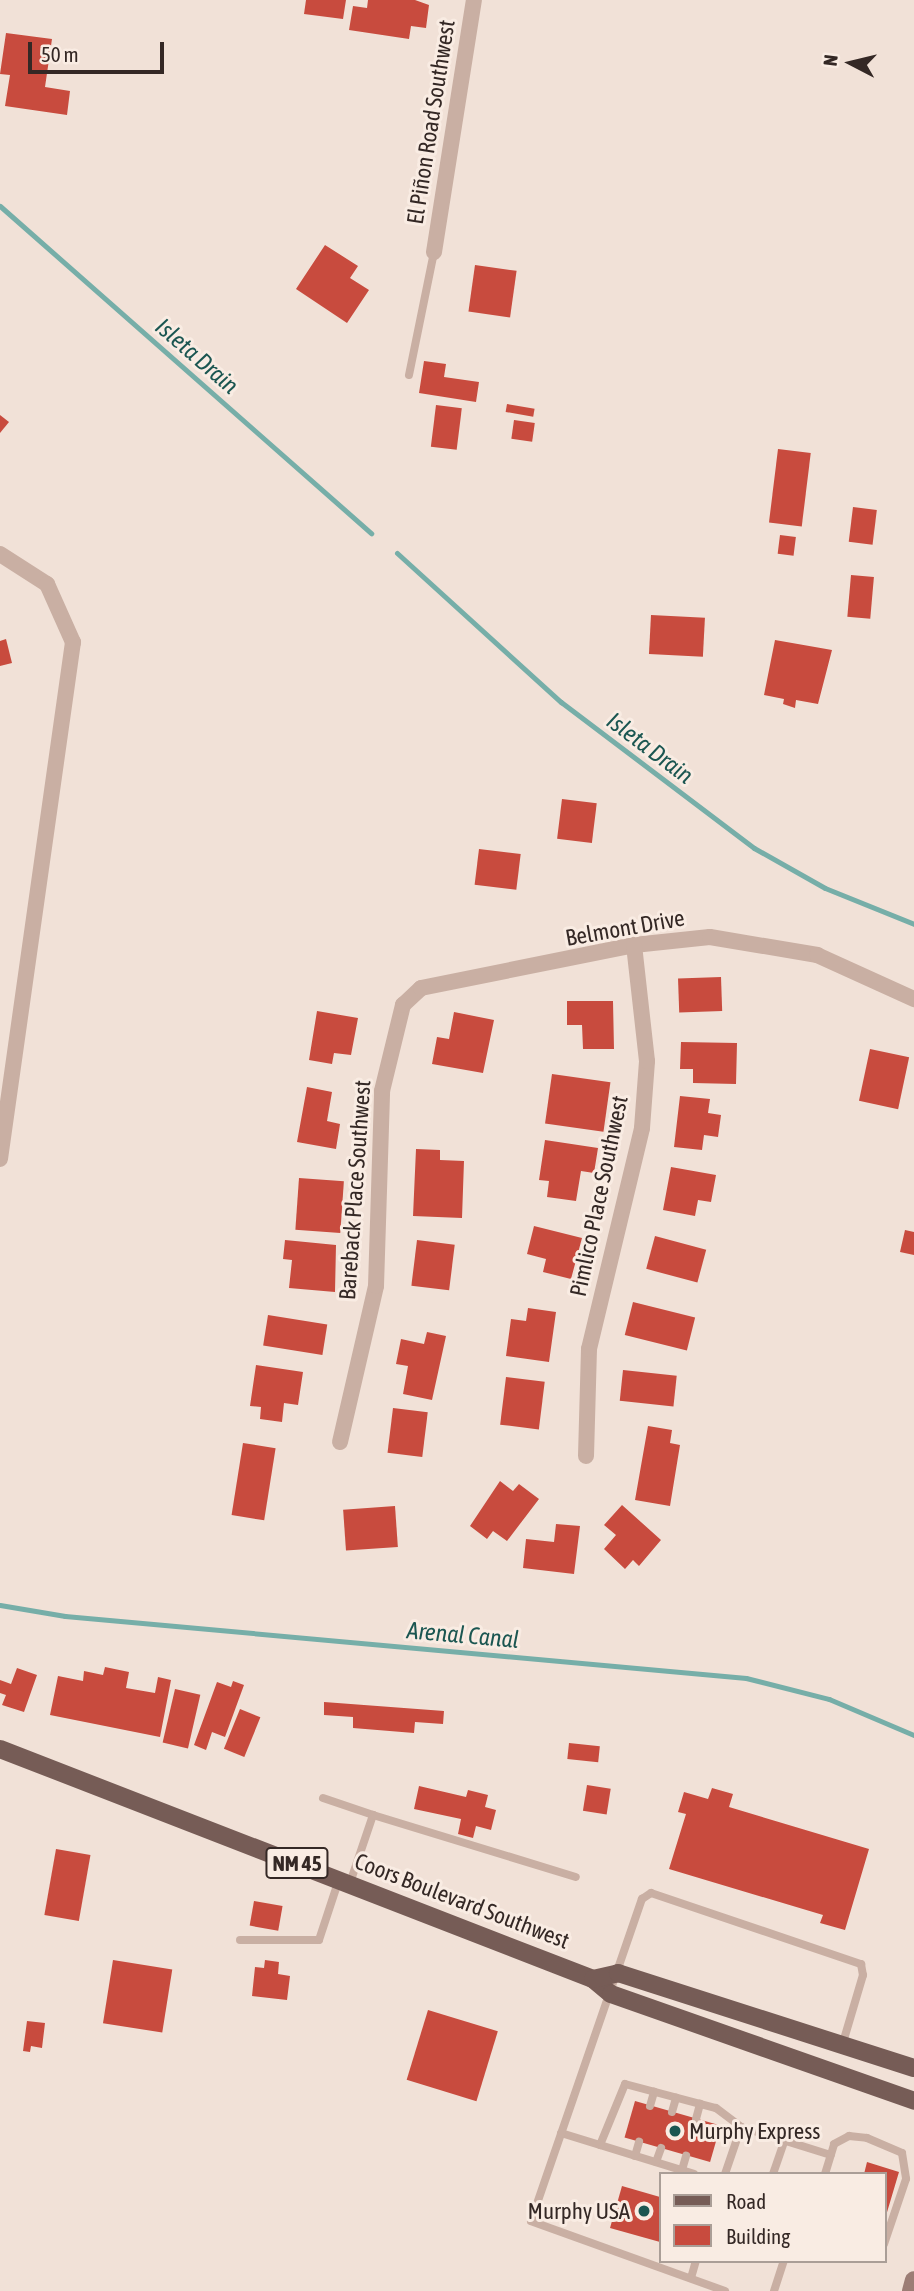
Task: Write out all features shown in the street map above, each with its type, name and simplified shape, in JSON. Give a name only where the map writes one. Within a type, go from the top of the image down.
[{"type":"main road","name":"Coors Boulevard Southwest","points":[[0,1749],[593,1979],[611,1994],[914,2101]]},
{"type":"main road","points":[[593,1979],[618,1973],[914,2068]]},
{"type":"main road","points":[[911,2291],[914,2280]]},
{"type":"street","name":"El Piñon Road Southwest","points":[[434,252],[474,0]]},
{"type":"street","points":[[0,554],[47,584],[73,642],[0,1159]]},
{"type":"street","name":"Belmont Drive","points":[[461,980],[634,945],[710,937],[761,943],[817,955],[914,999]]},
{"type":"street","name":"Pimlico Place Southwest","points":[[586,1457],[589,1349],[642,1128],[647,1061],[634,945]]},
{"type":"street","name":"Bareback Place Southwest","points":[[340,1442],[376,1286],[382,1091],[396,1025],[403,1005],[421,988],[461,980]]},
{"type":"lane","points":[[409,375],[434,252]]},
{"type":"lane","points":[[323,1798],[576,1877]]},
{"type":"lane","points":[[240,1940],[319,1941],[373,1815]]},
{"type":"lane","points":[[725,2291],[531,2221],[642,1899],[651,1893],[861,1964],[863,1975],[842,2046]]},
{"type":"lane","points":[[600,2145],[625,2084],[716,2108],[741,2127],[831,2155]]},
{"type":"lane","points":[[650,2106],[654,2092]]},
{"type":"lane","points":[[672,2112],[676,2098]]},
{"type":"lane","points":[[696,2119],[701,2105]]},
{"type":"lane","points":[[726,2172],[741,2127]]},
{"type":"lane","points":[[561,2133],[688,2172]]},
{"type":"lane","points":[[826,2172],[834,2144],[849,2136],[867,2137],[902,2153],[906,2179],[886,2238]]},
{"type":"lane","points":[[774,2172],[785,2140]]},
{"type":"lane","points":[[635,2156],[639,2142]]},
{"type":"lane","points":[[656,2162],[661,2148]]},
{"type":"lane","points":[[682,2170],[686,2156]]},
{"type":"lane","points":[[691,2278],[695,2263]]},
{"type":"lane","points":[[774,2291],[783,2263]]},
{"type":"building","points":[[306,0],[346,0],[343,19],[304,14]]},
{"type":"building","points":[[368,0],[415,0],[429,5],[426,28],[411,26],[409,39],[349,30],[353,6],[367,8]]},
{"type":"building","points":[[6,33],[52,39],[45,87],[70,91],[67,115],[5,106],[10,75],[0,74]]},
{"type":"building","points":[[325,245],[358,266],[350,278],[369,290],[347,323],[296,289]]},
{"type":"building","points":[[475,265],[517,271],[510,317],[468,312]]},
{"type":"building","points":[[424,361],[446,364],[444,377],[479,382],[476,402],[419,393]]},
{"type":"building","points":[[507,404],[535,409],[533,417],[506,412]]},
{"type":"building","points":[[436,405],[462,408],[457,450],[431,447]]},
{"type":"building","points":[[0,415],[9,422],[0,433]]},
{"type":"building","points":[[514,420],[535,423],[532,442],[511,439]]},
{"type":"building","points":[[778,449],[811,453],[802,526],[769,522]]},
{"type":"building","points":[[853,507],[877,510],[873,545],[849,542]]},
{"type":"building","points":[[780,535],[796,537],[794,556],[778,554]]},
{"type":"building","points":[[851,575],[874,577],[870,619],[847,617]]},
{"type":"building","points":[[651,615],[705,618],[703,657],[649,654]]},
{"type":"building","points":[[6,639],[12,663],[0,666],[0,641]]},
{"type":"building","points":[[775,640],[832,650],[818,704],[796,700],[795,708],[783,704],[784,699],[764,695]]},
{"type":"building","points":[[562,799],[597,803],[592,843],[557,839]]},
{"type":"building","points":[[479,849],[521,854],[516,890],[475,885]]},
{"type":"building","points":[[721,977],[722,1011],[679,1012],[678,979]]},
{"type":"building","points":[[567,1001],[613,1001],[614,1049],[583,1049],[582,1025],[567,1025]]},
{"type":"building","points":[[317,1011],[358,1018],[351,1055],[334,1053],[332,1064],[309,1060]]},
{"type":"building","points":[[454,1012],[494,1020],[483,1073],[432,1064],[437,1037],[449,1039]]},
{"type":"building","points":[[681,1042],[737,1043],[736,1084],[693,1083],[693,1069],[680,1069]]},
{"type":"building","points":[[870,1049],[909,1057],[898,1109],[859,1101]]},
{"type":"building","points":[[552,1074],[610,1082],[603,1132],[545,1124]]},
{"type":"building","points":[[307,1087],[332,1092],[327,1121],[340,1124],[336,1149],[297,1142]]},
{"type":"building","points":[[680,1096],[710,1099],[708,1113],[721,1115],[718,1137],[704,1135],[702,1150],[674,1147]]},
{"type":"building","points":[[545,1140],[598,1148],[594,1173],[581,1171],[576,1201],[547,1197],[549,1181],[539,1180]]},
{"type":"building","points":[[416,1149],[440,1150],[440,1160],[464,1161],[462,1218],[413,1216]]},
{"type":"building","points":[[671,1167],[716,1175],[711,1202],[698,1200],[695,1216],[663,1210]]},
{"type":"building","points":[[299,1178],[344,1181],[340,1233],[295,1230]]},
{"type":"building","points":[[534,1226],[582,1238],[571,1279],[543,1272],[546,1259],[527,1254]]},
{"type":"building","points":[[905,1230],[914,1232],[914,1255],[900,1252]]},
{"type":"building","points":[[655,1236],[706,1250],[697,1283],[646,1269]]},
{"type":"building","points":[[285,1240],[336,1245],[335,1292],[289,1288],[292,1260],[283,1259]]},
{"type":"building","points":[[417,1240],[455,1245],[449,1290],[411,1286]]},
{"type":"building","points":[[633,1302],[695,1317],[687,1350],[625,1335]]},
{"type":"building","points":[[528,1308],[556,1312],[549,1362],[506,1356],[511,1319],[526,1321]]},
{"type":"building","points":[[268,1315],[327,1324],[322,1355],[263,1346]]},
{"type":"building","points":[[427,1332],[446,1336],[432,1400],[403,1394],[408,1366],[396,1364],[401,1339],[424,1344]]},
{"type":"building","points":[[256,1365],[303,1372],[298,1405],[284,1403],[282,1422],[260,1419],[261,1407],[250,1406]]},
{"type":"building","points":[[623,1370],[677,1376],[673,1406],[620,1401]]},
{"type":"building","points":[[506,1377],[545,1382],[539,1429],[500,1425]]},
{"type":"building","points":[[393,1408],[428,1412],[422,1457],[388,1453]]},
{"type":"building","points":[[648,1426],[672,1430],[670,1443],[680,1445],[670,1506],[635,1500]]},
{"type":"building","points":[[243,1443],[276,1448],[264,1520],[232,1515]]},
{"type":"building","points":[[500,1481],[513,1491],[519,1484],[539,1499],[507,1541],[493,1531],[487,1539],[470,1526]]},
{"type":"building","points":[[622,1505],[661,1540],[639,1566],[633,1560],[625,1569],[604,1549],[616,1535],[604,1525]]},
{"type":"building","points":[[395,1506],[398,1547],[346,1551],[343,1510]]},
{"type":"building","points":[[556,1524],[580,1526],[574,1574],[523,1568],[526,1539],[554,1542]]},
{"type":"building","points":[[105,1667],[129,1672],[126,1688],[155,1693],[158,1677],[171,1680],[160,1737],[50,1715],[58,1676],[83,1681],[84,1671],[103,1675]]},
{"type":"building","points":[[17,1668],[37,1675],[24,1712],[2,1705],[6,1695],[0,1693],[0,1680],[11,1684]]},
{"type":"building","points":[[233,1681],[244,1685],[225,1737],[212,1732],[206,1750],[194,1745],[217,1682],[231,1687]]},
{"type":"building","points":[[175,1689],[200,1695],[188,1748],[163,1743]]},
{"type":"building","points":[[324,1702],[444,1711],[443,1724],[415,1722],[414,1733],[353,1728],[353,1717],[324,1715]]},
{"type":"building","points":[[240,1709],[260,1717],[244,1757],[224,1749]]},
{"type":"building","points":[[569,1743],[600,1746],[598,1762],[567,1759]]},
{"type":"building","points":[[587,1785],[611,1789],[607,1814],[583,1811]]},
{"type":"building","points":[[419,1786],[466,1797],[468,1790],[488,1795],[485,1807],[496,1810],[491,1830],[476,1826],[473,1838],[458,1834],[461,1819],[414,1809]]},
{"type":"building","points":[[712,1788],[733,1794],[729,1807],[869,1849],[845,1930],[820,1923],[823,1915],[669,1869],[686,1814],[678,1812],[684,1792],[708,1799]]},
{"type":"building","points":[[56,1849],[90,1855],[79,1921],[44,1915]]},
{"type":"building","points":[[254,1901],[283,1906],[278,1931],[250,1926]]},
{"type":"building","points":[[113,1960],[172,1969],[162,2033],[103,2023]]},
{"type":"building","points":[[265,1960],[279,1962],[278,1974],[290,1976],[287,2000],[252,1996],[255,1967],[264,1968]]},
{"type":"building","points":[[428,2010],[498,2031],[476,2101],[407,2080]]},
{"type":"building","points":[[27,2021],[45,2023],[42,2048],[31,2046],[30,2052],[23,2051]]},
{"type":"building","points":[[635,2101],[721,2126],[710,2162],[625,2138]]},
{"type":"building","points":[[867,2162],[899,2172],[886,2216],[886,2172],[864,2172]]},
{"type":"building","points":[[622,2186],[659,2197],[659,2242],[610,2228]]},
{"type":"waterway","name":"Isleta Drain","points":[[0,206],[371,533]]},
{"type":"waterway","name":"Isleta Drain","points":[[397,553],[561,702],[754,848],[825,888],[914,924]]},
{"type":"waterway","name":"Arenal Canal","points":[[0,1605],[65,1616],[746,1678],[829,1699],[914,1735]]},
{"type":"place","name":"Murphy Express","points":[[675,2131]]},
{"type":"place","name":"Murphy USA","points":[[644,2211]]}]
